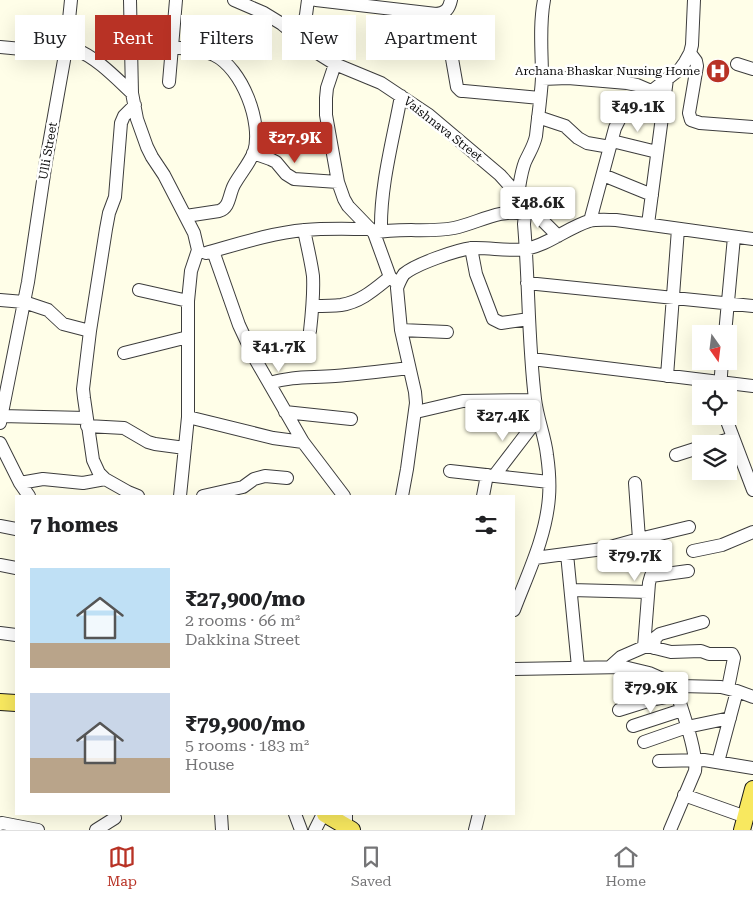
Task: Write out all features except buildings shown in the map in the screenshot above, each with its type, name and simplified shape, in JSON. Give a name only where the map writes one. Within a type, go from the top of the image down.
[{"type":"main road","points":[[0,702],[15,703]]},
{"type":"main road","points":[[744,823],[753,789]]},
{"type":"main road","points":[[326,815],[348,824]]},
{"type":"street","name":"Ulli Street","points":[[70,15],[71,0]]},
{"type":"street","points":[[130,0],[134,99],[137,119],[147,148],[164,174],[194,233],[198,250],[198,255],[191,271],[188,301],[188,417],[180,495]]},
{"type":"street","points":[[169,82],[176,0]]},
{"type":"street","name":"Vaishnava Street","points":[[234,0],[264,13],[282,24]]},
{"type":"street","points":[[305,15],[308,0]]},
{"type":"street","points":[[316,0],[398,5],[436,14],[444,13],[449,9],[451,0]]},
{"type":"street","points":[[518,194],[526,160],[534,145],[538,117],[542,79],[542,15],[544,0]]},
{"type":"street","points":[[590,221],[615,128],[620,118],[626,111],[680,68],[690,53],[694,0]]},
{"type":"street","points":[[444,13],[458,89],[540,98]]},
{"type":"street","points":[[0,47],[15,48]]},
{"type":"street","points":[[172,47],[204,51],[222,59],[243,85],[248,97],[257,138],[254,153],[234,184],[228,204],[223,210],[186,216]]},
{"type":"street","points":[[690,53],[697,66],[689,113],[691,120],[700,123],[753,127]]},
{"type":"street","points":[[85,54],[134,99]]},
{"type":"street","name":"Ulli Street","points":[[1,419],[24,302],[64,60]]},
{"type":"street","name":"Vaishnava Street","points":[[329,60],[381,83],[429,115],[500,175],[518,194],[527,210],[558,236]]},
{"type":"street","points":[[335,64],[327,88],[326,115],[338,182],[348,206],[375,231],[394,281],[398,294],[401,330],[415,392],[416,412],[402,495]]},
{"type":"street","points":[[737,64],[753,69]]},
{"type":"street","points":[[542,79],[568,78],[627,83],[651,91]]},
{"type":"street","points":[[648,224],[667,79]]},
{"type":"street","points":[[375,231],[381,211],[386,173],[401,96]]},
{"type":"street","points":[[134,99],[121,123],[115,197],[108,212],[83,389],[93,460],[99,473],[105,479],[136,495]]},
{"type":"street","points":[[538,117],[565,126],[578,138],[588,143],[611,144],[657,152]]},
{"type":"street","points":[[254,153],[276,162],[286,174],[294,179],[338,182]]},
{"type":"street","points":[[603,175],[652,195]]},
{"type":"street","points":[[198,255],[260,238],[304,230],[446,230],[501,214],[527,210],[524,224],[536,425],[547,454],[549,497],[535,558],[515,608]]},
{"type":"street","points":[[313,306],[340,305],[352,302],[394,281],[411,270],[442,256],[471,248],[526,249],[590,221],[616,220],[753,239]]},
{"type":"street","points":[[667,376],[678,229]]},
{"type":"street","points":[[304,230],[312,271],[313,306],[310,331]]},
{"type":"street","points":[[726,325],[734,237]]},
{"type":"street","points":[[471,248],[476,274],[493,319],[501,322],[529,319]]},
{"type":"street","points":[[213,251],[239,325],[254,357],[303,442],[343,495]]},
{"type":"street","points":[[527,283],[753,306]]},
{"type":"street","points":[[139,290],[188,301]]},
{"type":"street","points":[[0,300],[24,302],[48,310],[62,324],[90,331]]},
{"type":"street","points":[[401,330],[447,332]]},
{"type":"street","points":[[124,353],[188,337]]},
{"type":"street","points":[[532,359],[692,380]]},
{"type":"street","points":[[269,383],[297,377],[333,376],[409,368]]},
{"type":"street","points":[[737,386],[753,386]]},
{"type":"street","points":[[416,412],[463,402],[535,400]]},
{"type":"street","points":[[285,412],[351,419]]},
{"type":"street","points":[[188,417],[273,438],[303,442]]},
{"type":"street","points":[[1,419],[87,422],[124,428],[155,444],[185,448]]},
{"type":"street","points":[[480,425],[536,425]]},
{"type":"street","points":[[483,495],[491,475],[536,425]]},
{"type":"street","points":[[0,443],[20,483],[28,495]]},
{"type":"street","points":[[737,448],[753,488]]},
{"type":"street","points":[[676,455],[692,450]]},
{"type":"street","points":[[450,471],[549,482]]},
{"type":"street","points":[[207,495],[243,487],[258,477],[287,478]]},
{"type":"street","points":[[20,483],[43,479],[83,482],[105,479]]},
{"type":"street","points":[[635,483],[639,539]]},
{"type":"street","points":[[0,526],[15,528]]},
{"type":"street","points":[[535,558],[603,549],[689,527]]},
{"type":"street","points":[[693,551],[722,545],[753,532]]},
{"type":"street","points":[[567,554],[578,667]]},
{"type":"street","points":[[0,565],[15,568]]},
{"type":"street","points":[[649,647],[648,592],[651,576],[688,571]]},
{"type":"street","points":[[571,590],[648,592]]},
{"type":"street","points":[[649,647],[660,634],[702,622]]},
{"type":"street","points":[[0,633],[15,635]]},
{"type":"street","points":[[611,666],[621,657],[649,647],[670,652],[701,651],[709,654],[732,654],[734,658],[730,718],[718,762]]},
{"type":"street","points":[[515,669],[624,667],[649,673],[676,690],[695,760],[695,771],[670,830]]},
{"type":"street","points":[[619,710],[651,700],[682,686],[713,687],[732,690],[753,697]]},
{"type":"street","points":[[633,726],[682,710]]},
{"type":"street","points":[[644,742],[687,727],[730,718]]},
{"type":"street","points":[[659,761],[695,760],[753,768]]},
{"type":"street","points":[[684,795],[744,823]]},
{"type":"street","points":[[221,815],[222,830]]},
{"type":"street","points":[[295,815],[301,830]]},
{"type":"street","points":[[315,830],[323,815]]},
{"type":"street","points":[[475,830],[478,815]]},
{"type":"street","points":[[96,830],[115,820]]},
{"type":"street","points":[[0,824],[38,830]]},
{"type":"place","name":"Archana Bhaskar Nursing Home","points":[[718,71]]}]
